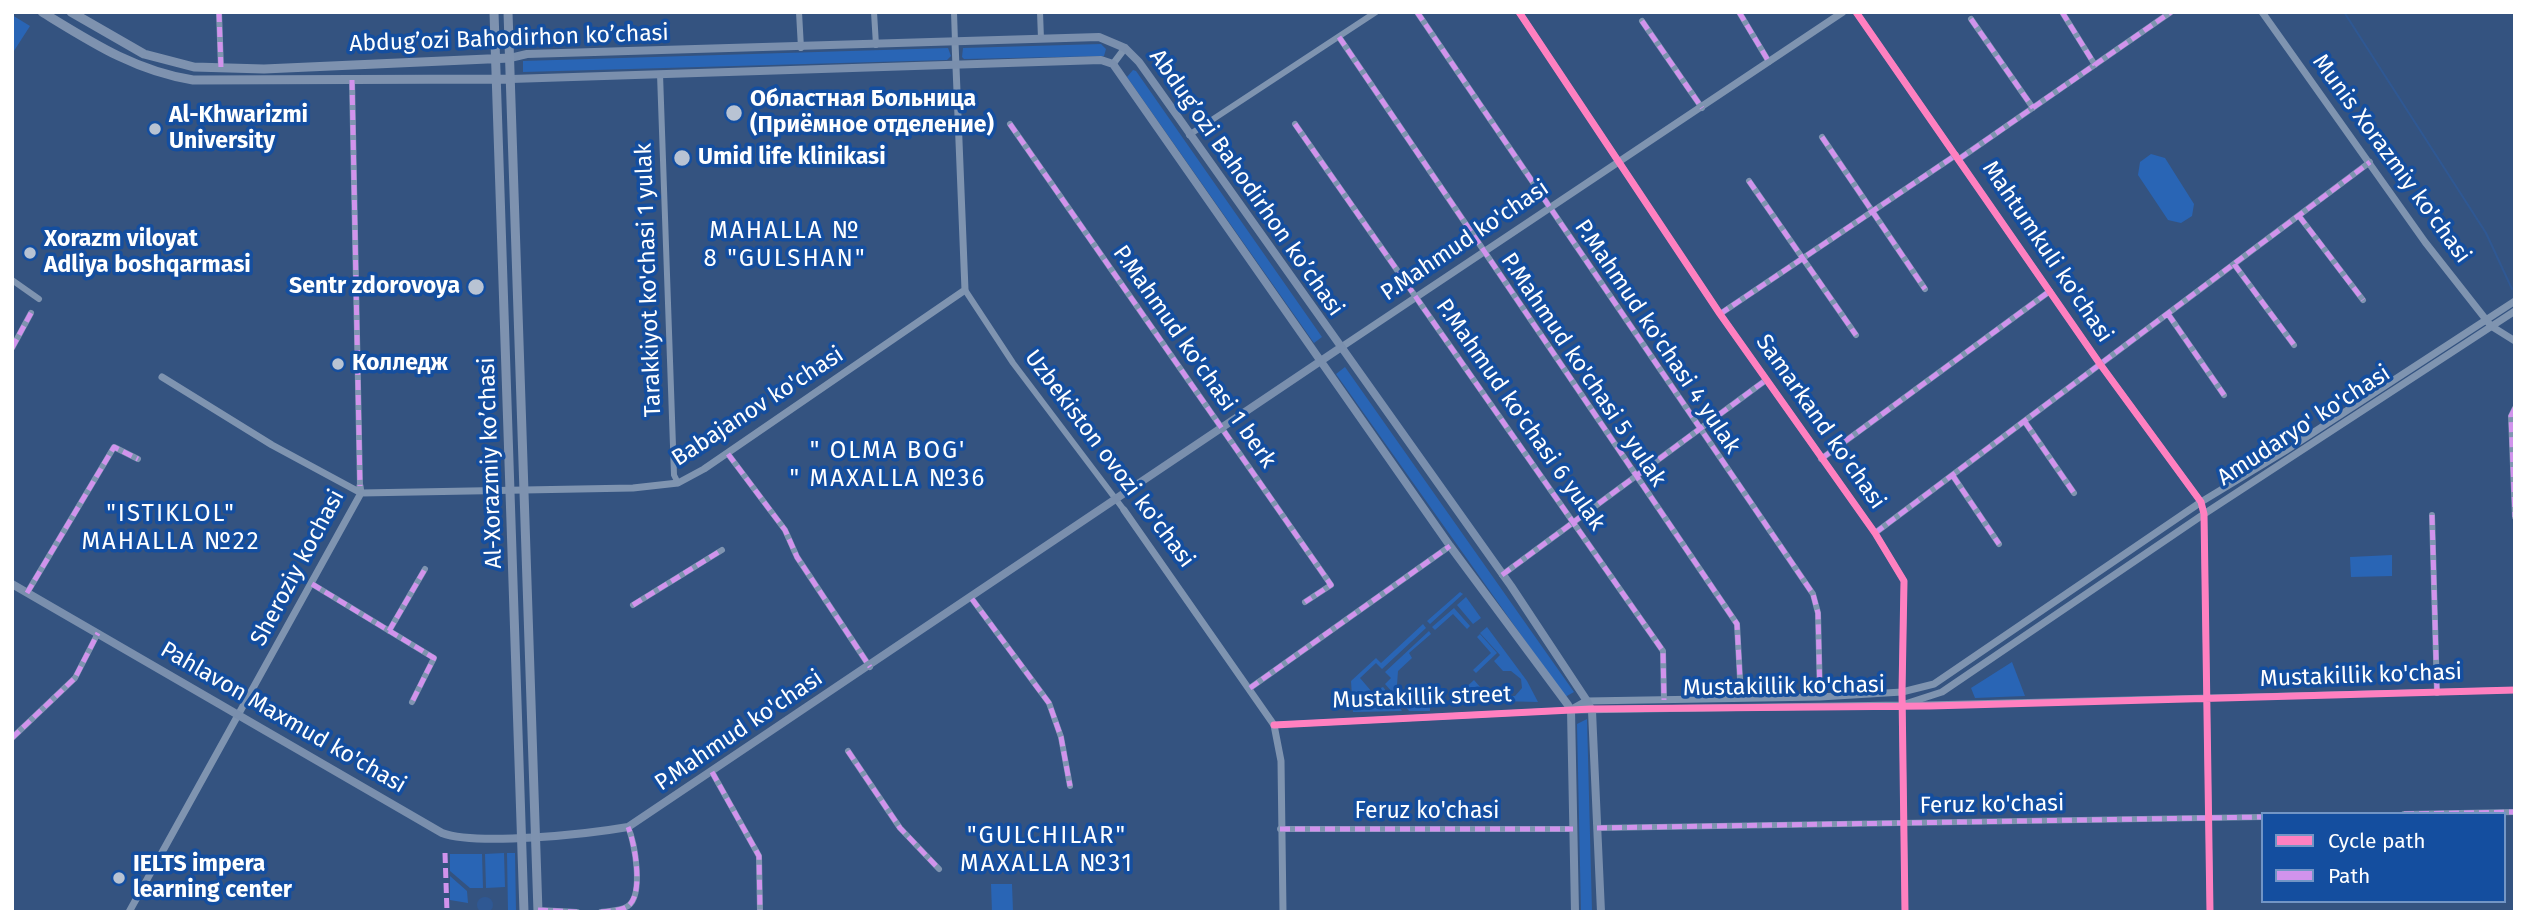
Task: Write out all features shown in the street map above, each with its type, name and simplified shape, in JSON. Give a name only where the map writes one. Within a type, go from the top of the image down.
[{"type":"main road","name":"Abdug’ozi Bahodirhon ko’chasi","points":[[42,12],[115,56],[162,75],[202,81],[512,79],[1101,60],[1113,64],[1450,546],[1571,710]]},
{"type":"main road","name":"Abdug’ozi Bahodirhon ko’chasi","points":[[71,12],[144,54],[167,62],[221,69],[496,59],[527,54],[801,48],[1099,37],[1125,48],[1139,62],[1502,575],[1589,705]]},
{"type":"main road","name":"Al-Xorazmiy ko’chasi","points":[[494,12],[523,912]]},
{"type":"main road","name":"Al-Xorazmiy ko’chasi","points":[[508,12],[538,911]]},
{"type":"main road","points":[[263,82],[264,69]]},
{"type":"main road","name":"P.Mahmud ko'chasi","points":[[548,835],[628,827],[1118,501],[1340,348]]},
{"type":"main road","name":"Pahlavon Maxmud ko'chasi","points":[[12,584],[442,833],[457,839],[548,835]]},
{"type":"main road","points":[[1575,912],[1571,710],[1589,705],[1601,912]]},
{"type":"street","points":[[219,12],[221,69]]},
{"type":"street","points":[[799,12],[801,48]]},
{"type":"street","points":[[874,12],[876,45]]},
{"type":"street","points":[[954,12],[965,290]]},
{"type":"street","points":[[1040,12],[1041,39]]},
{"type":"street","points":[[1189,135],[1376,12]]},
{"type":"street","name":"P.Mahmud ko'chasi 4 yulak","points":[[1417,12],[1548,209],[1812,594],[1818,613],[1819,697]]},
{"type":"street","name":"Samarkand ko'chasi","points":[[1519,12],[1720,314],[1875,533],[1904,581],[1902,705],[1905,912]]},
{"type":"street","points":[[1739,12],[1769,62]]},
{"type":"street","name":"P.Mahmud ko'chasi","points":[[1340,348],[1843,12]]},
{"type":"street","name":"Mahtumkuli ko'chasi","points":[[1856,12],[2100,364],[2201,502],[2204,514]]},
{"type":"street","points":[[2062,12],[2095,65]]},
{"type":"street","points":[[2154,12],[2160,20]]},
{"type":"street","points":[[1720,314],[1800,258],[2033,108],[2171,12]]},
{"type":"street","name":"Munis Xorazmiy ko'chasi","points":[[2263,12],[2425,242],[2491,326]]},
{"type":"street","points":[[1971,19],[2033,108]]},
{"type":"street","points":[[1642,21],[1702,108]]},
{"type":"street","name":"P.Mahmud ko'chasi 5 yulak","points":[[1339,37],[1635,478],[1737,624],[1741,697]]},
{"type":"street","points":[[1113,64],[1125,48]]},
{"type":"street","name":"Tarakkiyot ko'chasi 1 yulak","points":[[660,74],[674,474],[678,483]]},
{"type":"street","name":"Sheroziy kochasi","points":[[129,912],[312,584],[360,489],[352,80]]},
{"type":"street","name":"P.Mahmud ko'chasi 1 berk","points":[[1010,124],[1331,584],[1305,602]]},
{"type":"street","name":"P.Mahmud ko'chasi 6 yulak","points":[[1295,124],[1663,652],[1664,700]]},
{"type":"street","points":[[1822,137],[1925,289]]},
{"type":"street","points":[[1875,533],[2370,162]]},
{"type":"street","points":[[1749,181],[1856,335]]},
{"type":"street","points":[[2299,216],[2363,300]]},
{"type":"street","points":[[2234,264],[2294,345]]},
{"type":"street","points":[[12,280],[38,299]]},
{"type":"street","name":"Babajanov ko'chasi","points":[[162,377],[272,445],[360,489],[525,491],[662,487],[678,483],[728,454],[965,290]]},
{"type":"street","name":"Uzbekiston ovozi ko'chasi","points":[[965,290],[1013,363],[1118,501],[1274,725],[1281,761],[1283,912]]},
{"type":"street","points":[[1821,459],[2050,292]]},
{"type":"street","name":"Amudaryo' ko'chasi","points":[[1902,692],[1934,684],[2201,502],[2285,451],[2515,300]]},
{"type":"street","name":"Amudaryo' ko'chasi","points":[[1902,705],[1941,692],[2204,514],[2515,311]]},
{"type":"street","points":[[12,348],[31,313]]},
{"type":"street","points":[[2168,314],[2224,395]]},
{"type":"street","points":[[2491,326],[2515,341]]},
{"type":"street","points":[[1502,575],[1766,380]]},
{"type":"street","points":[[2515,408],[2511,416],[2515,517]]},
{"type":"street","points":[[2025,422],[2074,493]]},
{"type":"street","points":[[27,593],[114,446],[138,459]]},
{"type":"street","points":[[728,454],[785,530],[797,557],[870,667]]},
{"type":"street","points":[[1953,477],[1999,544]]},
{"type":"street","points":[[2204,514],[2210,912]]},
{"type":"street","points":[[2432,515],[2437,693]]},
{"type":"street","points":[[1250,688],[1450,546]]},
{"type":"street","points":[[633,605],[722,550]]},
{"type":"street","points":[[389,631],[425,569]]},
{"type":"street","points":[[312,584],[434,658],[412,702]]},
{"type":"street","points":[[972,599],[1049,703],[1061,737],[1070,786]]},
{"type":"street","points":[[12,738],[75,678],[98,633]]},
{"type":"street","name":"Mustakillik ko'chasi","points":[[1589,705],[1902,705],[2515,691]]},
{"type":"street","name":"Mustakillik ko'chasi","points":[[1589,705],[1902,692]]},
{"type":"street","name":"Mustakillik street","points":[[1274,725],[1571,710]]},
{"type":"street","points":[[848,751],[900,828],[939,869]]},
{"type":"street","points":[[712,772],[760,856],[760,912]]},
{"type":"street","points":[[2478,812],[2515,811]]},
{"type":"street","name":"Feruz ko'chasi","points":[[1597,828],[2261,817]]},
{"type":"street","points":[[601,912],[627,907],[634,900],[634,841],[628,827]]},
{"type":"street","name":"Feruz ko'chasi","points":[[1280,829],[1573,829]]},
{"type":"street","points":[[538,911],[577,912]]},
{"type":"shaded area","points":[[12,15],[30,26],[12,54]]},
{"type":"shaded area","points":[[1101,44],[1106,49],[1104,56],[962,57],[963,48]]},
{"type":"shaded area","points":[[948,48],[951,56],[947,60],[523,72],[523,61]]},
{"type":"shaded area","points":[[1133,70],[1322,337],[1314,343],[1127,77]]},
{"type":"shaded area","points":[[2151,154],[2165,158],[2194,204],[2192,216],[2181,223],[2168,220],[2138,175],[2140,162]]},
{"type":"shaded area","points":[[1345,367],[1574,692],[1565,697],[1336,374]]},
{"type":"shaded area","points":[[2392,555],[2392,576],[2351,577],[2350,557]]},
{"type":"shaded area","points":[[1460,592],[1463,594],[1430,624],[1427,621]]},
{"type":"shaded area","points":[[1466,597],[1481,618],[1473,624],[1457,605]]},
{"type":"shaded area","points":[[1454,608],[1470,626],[1467,629],[1453,614],[1435,630],[1432,627]]},
{"type":"shaded area","points":[[1423,624],[1426,628],[1382,669],[1376,663],[1360,678],[1372,692],[1383,687],[1402,711],[1353,712],[1351,681],[1376,658],[1381,663]]},
{"type":"shaded area","points":[[1487,627],[1527,681],[1538,702],[1499,701],[1492,693],[1495,690],[1501,696],[1515,696],[1522,688],[1521,679],[1511,671],[1503,671],[1494,661],[1500,655],[1480,633]]},
{"type":"shaded area","points":[[1429,631],[1431,634],[1409,653],[1412,658],[1398,671],[1397,685],[1407,697],[1401,702],[1385,684],[1391,678],[1385,672]]},
{"type":"shaded area","points":[[1480,634],[1497,653],[1476,673],[1473,670],[1491,653],[1477,637]]},
{"type":"shaded area","points":[[2012,662],[2025,696],[1975,698],[1971,688]]},
{"type":"shaded area","points":[[1474,680],[1493,702],[1450,702]]},
{"type":"shaded area","points":[[1439,690],[1442,694],[1430,703],[1430,711],[1409,711],[1403,703],[1408,699],[1427,700]]},
{"type":"shaded area","points":[[1587,719],[1592,912],[1581,912],[1577,724]]},
{"type":"shaded area","points":[[504,853],[505,887],[486,888],[485,854]]},
{"type":"shaded area","points":[[507,853],[515,853],[516,912],[508,912]]},
{"type":"shaded area","points":[[450,854],[482,854],[483,888],[470,888],[450,871]]},
{"type":"shaded area","points":[[450,876],[467,891],[468,903],[450,900]]},
{"type":"shaded area","points":[[991,884],[1012,884],[1013,912],[992,912]]},
{"type":"shaded area","points":[[482,897],[488,897],[493,905],[491,911],[482,913],[477,908],[477,902]]},
{"type":"waterway","points":[[2344,12],[2486,233],[2512,289]]},
{"type":"marked path","points":[[219,12],[221,69]]},
{"type":"marked path","points":[[1417,12],[1813,594],[1818,613],[1820,697]]},
{"type":"marked path","points":[[1739,12],[1769,62]]},
{"type":"marked path","points":[[2062,12],[2095,65]]},
{"type":"marked path","points":[[1959,159],[2171,12]]},
{"type":"marked path","points":[[1971,19],[2033,108]]},
{"type":"marked path","points":[[1642,21],[1702,108]]},
{"type":"marked path","points":[[1339,37],[1737,624],[1741,697]]},
{"type":"marked path","points":[[352,80],[360,486]]},
{"type":"marked path","points":[[1010,124],[1331,585],[1305,602]]},
{"type":"marked path","points":[[1295,124],[1663,651],[1664,700]]},
{"type":"marked path","points":[[1822,137],[1925,289]]},
{"type":"marked path","points":[[1720,314],[1956,155]]},
{"type":"marked path","points":[[1875,533],[2370,162]]},
{"type":"marked path","points":[[1749,181],[1856,335]]},
{"type":"marked path","points":[[2299,216],[2363,300]]},
{"type":"marked path","points":[[2234,264],[2294,345]]},
{"type":"marked path","points":[[1821,459],[2050,291]]},
{"type":"marked path","points":[[12,348],[31,313]]},
{"type":"marked path","points":[[2168,314],[2224,395]]},
{"type":"marked path","points":[[1502,575],[1766,380]]},
{"type":"marked path","points":[[2515,408],[2511,416],[2515,517]]},
{"type":"marked path","points":[[2025,422],[2074,493]]},
{"type":"marked path","points":[[27,593],[114,447],[138,459]]},
{"type":"marked path","points":[[728,454],[785,530],[797,557],[870,667]]},
{"type":"marked path","points":[[1953,476],[1999,544]]},
{"type":"marked path","points":[[2432,515],[2437,693]]},
{"type":"marked path","points":[[1250,688],[1450,546]]},
{"type":"marked path","points":[[633,605],[722,550]]},
{"type":"marked path","points":[[389,631],[425,569]]},
{"type":"marked path","points":[[312,584],[434,658],[412,702]]},
{"type":"marked path","points":[[972,599],[1049,703],[1061,737],[1070,786]]},
{"type":"marked path","points":[[12,738],[75,678],[98,633]]},
{"type":"marked path","points":[[848,751],[900,828],[939,869]]},
{"type":"marked path","points":[[712,772],[759,856],[760,912]]},
{"type":"marked path","points":[[2506,812],[2515,812]]},
{"type":"marked path","points":[[1597,828],[2261,817]]},
{"type":"marked path","points":[[601,912],[628,906],[636,891],[637,868],[628,827]]},
{"type":"marked path","points":[[1280,829],[1573,829]]},
{"type":"marked path","points":[[445,853],[447,912]]},
{"type":"marked path","points":[[538,910],[577,912]]},
{"type":"cycle path","points":[[1519,12],[1720,314],[1875,533],[1904,581],[1902,692],[1905,912]]},
{"type":"cycle path","points":[[1856,12],[2100,364],[2201,502],[2204,514],[2210,912]]},
{"type":"cycle path","points":[[1274,725],[1591,709],[1930,706],[2515,690]]},
{"type":"place","name":"Областная Больница (Приёмное отделение)","points":[[734,113]]},
{"type":"place","name":"Al-Khwarizmi University","points":[[155,129]]},
{"type":"place","name":"Umid life klinikasi","points":[[682,158]]},
{"type":"place","name":"Xorazm viloyat Adliya boshqarmasi","points":[[30,253]]},
{"type":"place","name":"Sentr zdorovoya","points":[[476,287]]},
{"type":"place","name":"Колледж","points":[[338,364]]},
{"type":"place","name":"IELTS impera learning center","points":[[119,878]]},
{"type":"district","name":"MAHALLA № 8 \"GULSHAN\"","points":[[785,245]]},
{"type":"district","name":"\" OLMA BOG' \" MAXALLA №36","points":[[888,465]]},
{"type":"district","name":"\"ISTIKLOL\" MAHALLA №22","points":[[171,528]]},
{"type":"district","name":"\"GULCHILAR\" MAXALLA №31","points":[[1047,850]]}]
